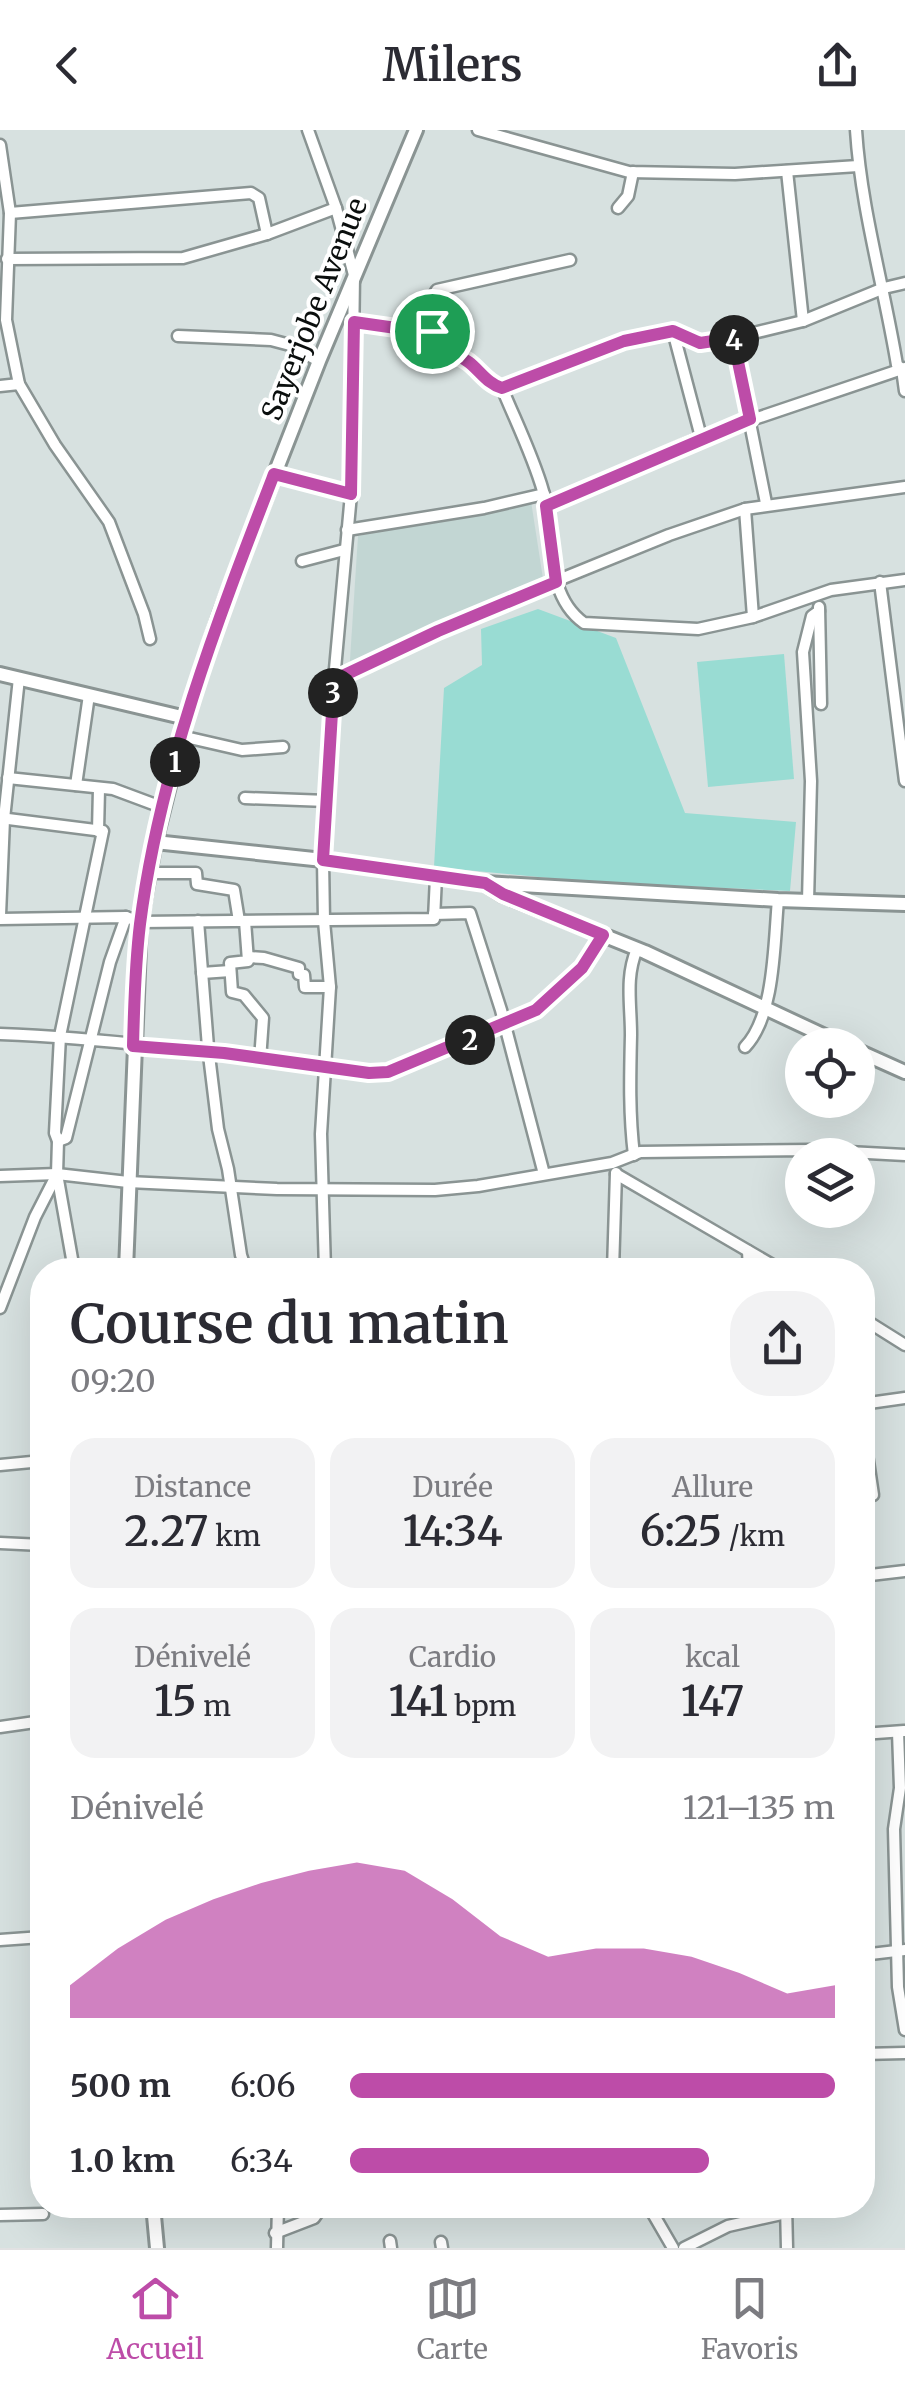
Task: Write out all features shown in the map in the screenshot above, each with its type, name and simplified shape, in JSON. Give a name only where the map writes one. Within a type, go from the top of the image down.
[{"type":"street","points":[[308,130],[336,208],[354,275],[351,494],[323,860],[330,987],[321,1189],[324,1258]]},
{"type":"street","name":"Sayerjobe Avenue","points":[[126,1258],[140,922],[181,736],[220,614],[274,474],[416,130]]},
{"type":"street","points":[[478,130],[633,172],[736,174],[858,166]]},
{"type":"street","points":[[856,130],[863,206],[884,288],[897,364],[904,368]]},
{"type":"street","points":[[0,145],[10,213],[6,320],[18,384],[54,445],[109,522],[150,639]]},
{"type":"street","points":[[787,170],[803,321]]},
{"type":"street","points":[[618,208],[628,196],[633,172]]},
{"type":"street","points":[[10,213],[252,194],[259,198],[267,234]]},
{"type":"street","points":[[7,258],[182,258],[267,234],[336,208]]},
{"type":"street","points":[[432,331],[430,302],[437,290],[570,260]]},
{"type":"street","points":[[354,322],[445,335],[456,356],[502,388],[624,341],[673,331],[700,343],[733,338],[803,321],[905,283]]},
{"type":"street","points":[[673,331],[701,437]]},
{"type":"street","points":[[178,336],[270,340],[290,345],[319,361]]},
{"type":"street","points":[[733,338],[766,503]]},
{"type":"street","points":[[904,368],[905,390]]},
{"type":"street","points":[[347,530],[545,500],[701,437],[904,368]]},
{"type":"street","points":[[0,386],[18,384]]},
{"type":"street","points":[[502,388],[545,500],[556,582],[569,613],[584,623],[698,629],[753,618],[831,590],[905,580]]},
{"type":"street","points":[[274,474],[351,494]]},
{"type":"street","points":[[334,680],[438,631],[669,534],[766,503],[905,487]]},
{"type":"street","points":[[745,509],[753,618]]},
{"type":"street","points":[[302,561],[344,550]]},
{"type":"street","points":[[880,582],[905,782]]},
{"type":"street","points":[[818,596],[821,704]]},
{"type":"street","points":[[808,901],[811,781],[803,652],[812,616],[819,611]]},
{"type":"street","points":[[892,662],[905,662]]},
{"type":"street","points":[[0,674],[186,718]]},
{"type":"street","points":[[19,678],[6,749],[8,778],[2,818],[0,917],[126,917],[140,922],[434,919],[436,877]]},
{"type":"street","points":[[76,785],[89,695]]},
{"type":"street","points":[[181,736],[242,750],[283,748]]},
{"type":"street","points":[[8,778],[113,789],[164,808]]},
{"type":"street","points":[[98,831],[99,789]]},
{"type":"street","points":[[245,798],[327,800]]},
{"type":"street","points":[[2,818],[103,832],[60,1036],[57,1174],[72,1258]]},
{"type":"street","points":[[155,842],[485,883],[905,904]]},
{"type":"street","points":[[149,873],[196,873],[197,884],[234,890],[248,961],[230,963],[232,992],[244,994],[263,1018],[260,1060]]},
{"type":"street","points":[[485,883],[807,1028]]},
{"type":"street","points":[[745,1047],[756,1036],[765,1009],[778,900]]},
{"type":"street","points":[[434,914],[470,914],[544,1174]]},
{"type":"street","points":[[58,1142],[66,1138],[110,962],[126,917]]},
{"type":"street","points":[[198,922],[208,1052],[241,1258]]},
{"type":"street","points":[[0,1034],[60,1036],[388,1072],[536,1010],[582,968],[603,935]]},
{"type":"street","points":[[634,1154],[629,1112],[628,968],[637,949]]},
{"type":"street","points":[[248,957],[298,968],[299,974],[304,975],[304,987],[330,987]]},
{"type":"street","points":[[202,974],[230,971]]},
{"type":"street","points":[[875,1059],[905,1072]]},
{"type":"street","points":[[0,1176],[57,1174],[128,1182],[435,1190],[614,1168],[634,1154],[811,1150],[905,1155]]},
{"type":"street","points":[[614,1168],[760,1258]]},
{"type":"street","points":[[612,1258],[614,1168]]},
{"type":"street","points":[[0,1308],[35,1217],[57,1174]]},
{"type":"street","points":[[748,1251],[749,1258]]},
{"type":"street","points":[[875,1327],[905,1344]]},
{"type":"street","points":[[875,1402],[905,1398]]},
{"type":"street","points":[[0,1465],[30,1462]]},
{"type":"street","points":[[0,1543],[30,1544]]},
{"type":"street","points":[[875,1575],[905,1572]]},
{"type":"street","points":[[0,1728],[30,1723]]},
{"type":"street","points":[[875,1733],[902,1731],[894,1829],[905,2030]]},
{"type":"street","points":[[0,1940],[30,1937]]},
{"type":"street","points":[[875,1954],[901,1951]]},
{"type":"street","points":[[875,2054],[905,2053]]},
{"type":"street","points":[[0,2215],[30,2214]]},
{"type":"street","points":[[153,2218],[156,2248]]},
{"type":"street","points":[[277,2218],[277,2248]]},
{"type":"street","points":[[275,2232],[314,2218]]},
{"type":"street","points":[[656,2218],[673,2248]]},
{"type":"street","points":[[684,2248],[728,2226],[755,2218]]},
{"type":"street","points":[[786,2218],[787,2248]]},
{"type":"shaded area","points":[[531,501],[544,585],[349,675],[358,536]]},
{"type":"green space","points":[[538,609],[616,638],[685,813],[796,822],[790,891],[590,882],[434,867],[444,688],[482,665],[481,629]]},
{"type":"green space","points":[[784,654],[794,779],[708,787],[697,662]]},
{"type":"route","points":[[354,322],[432,331],[445,335],[456,356],[464,358],[495,387],[502,388],[624,341],[673,331],[700,343],[733,338],[750,419],[546,506],[556,582],[334,680],[323,860],[485,883],[603,935],[582,968],[536,1010],[388,1072],[133,1046],[140,922],[155,842],[205,656],[274,474],[351,494],[354,322]]}]
